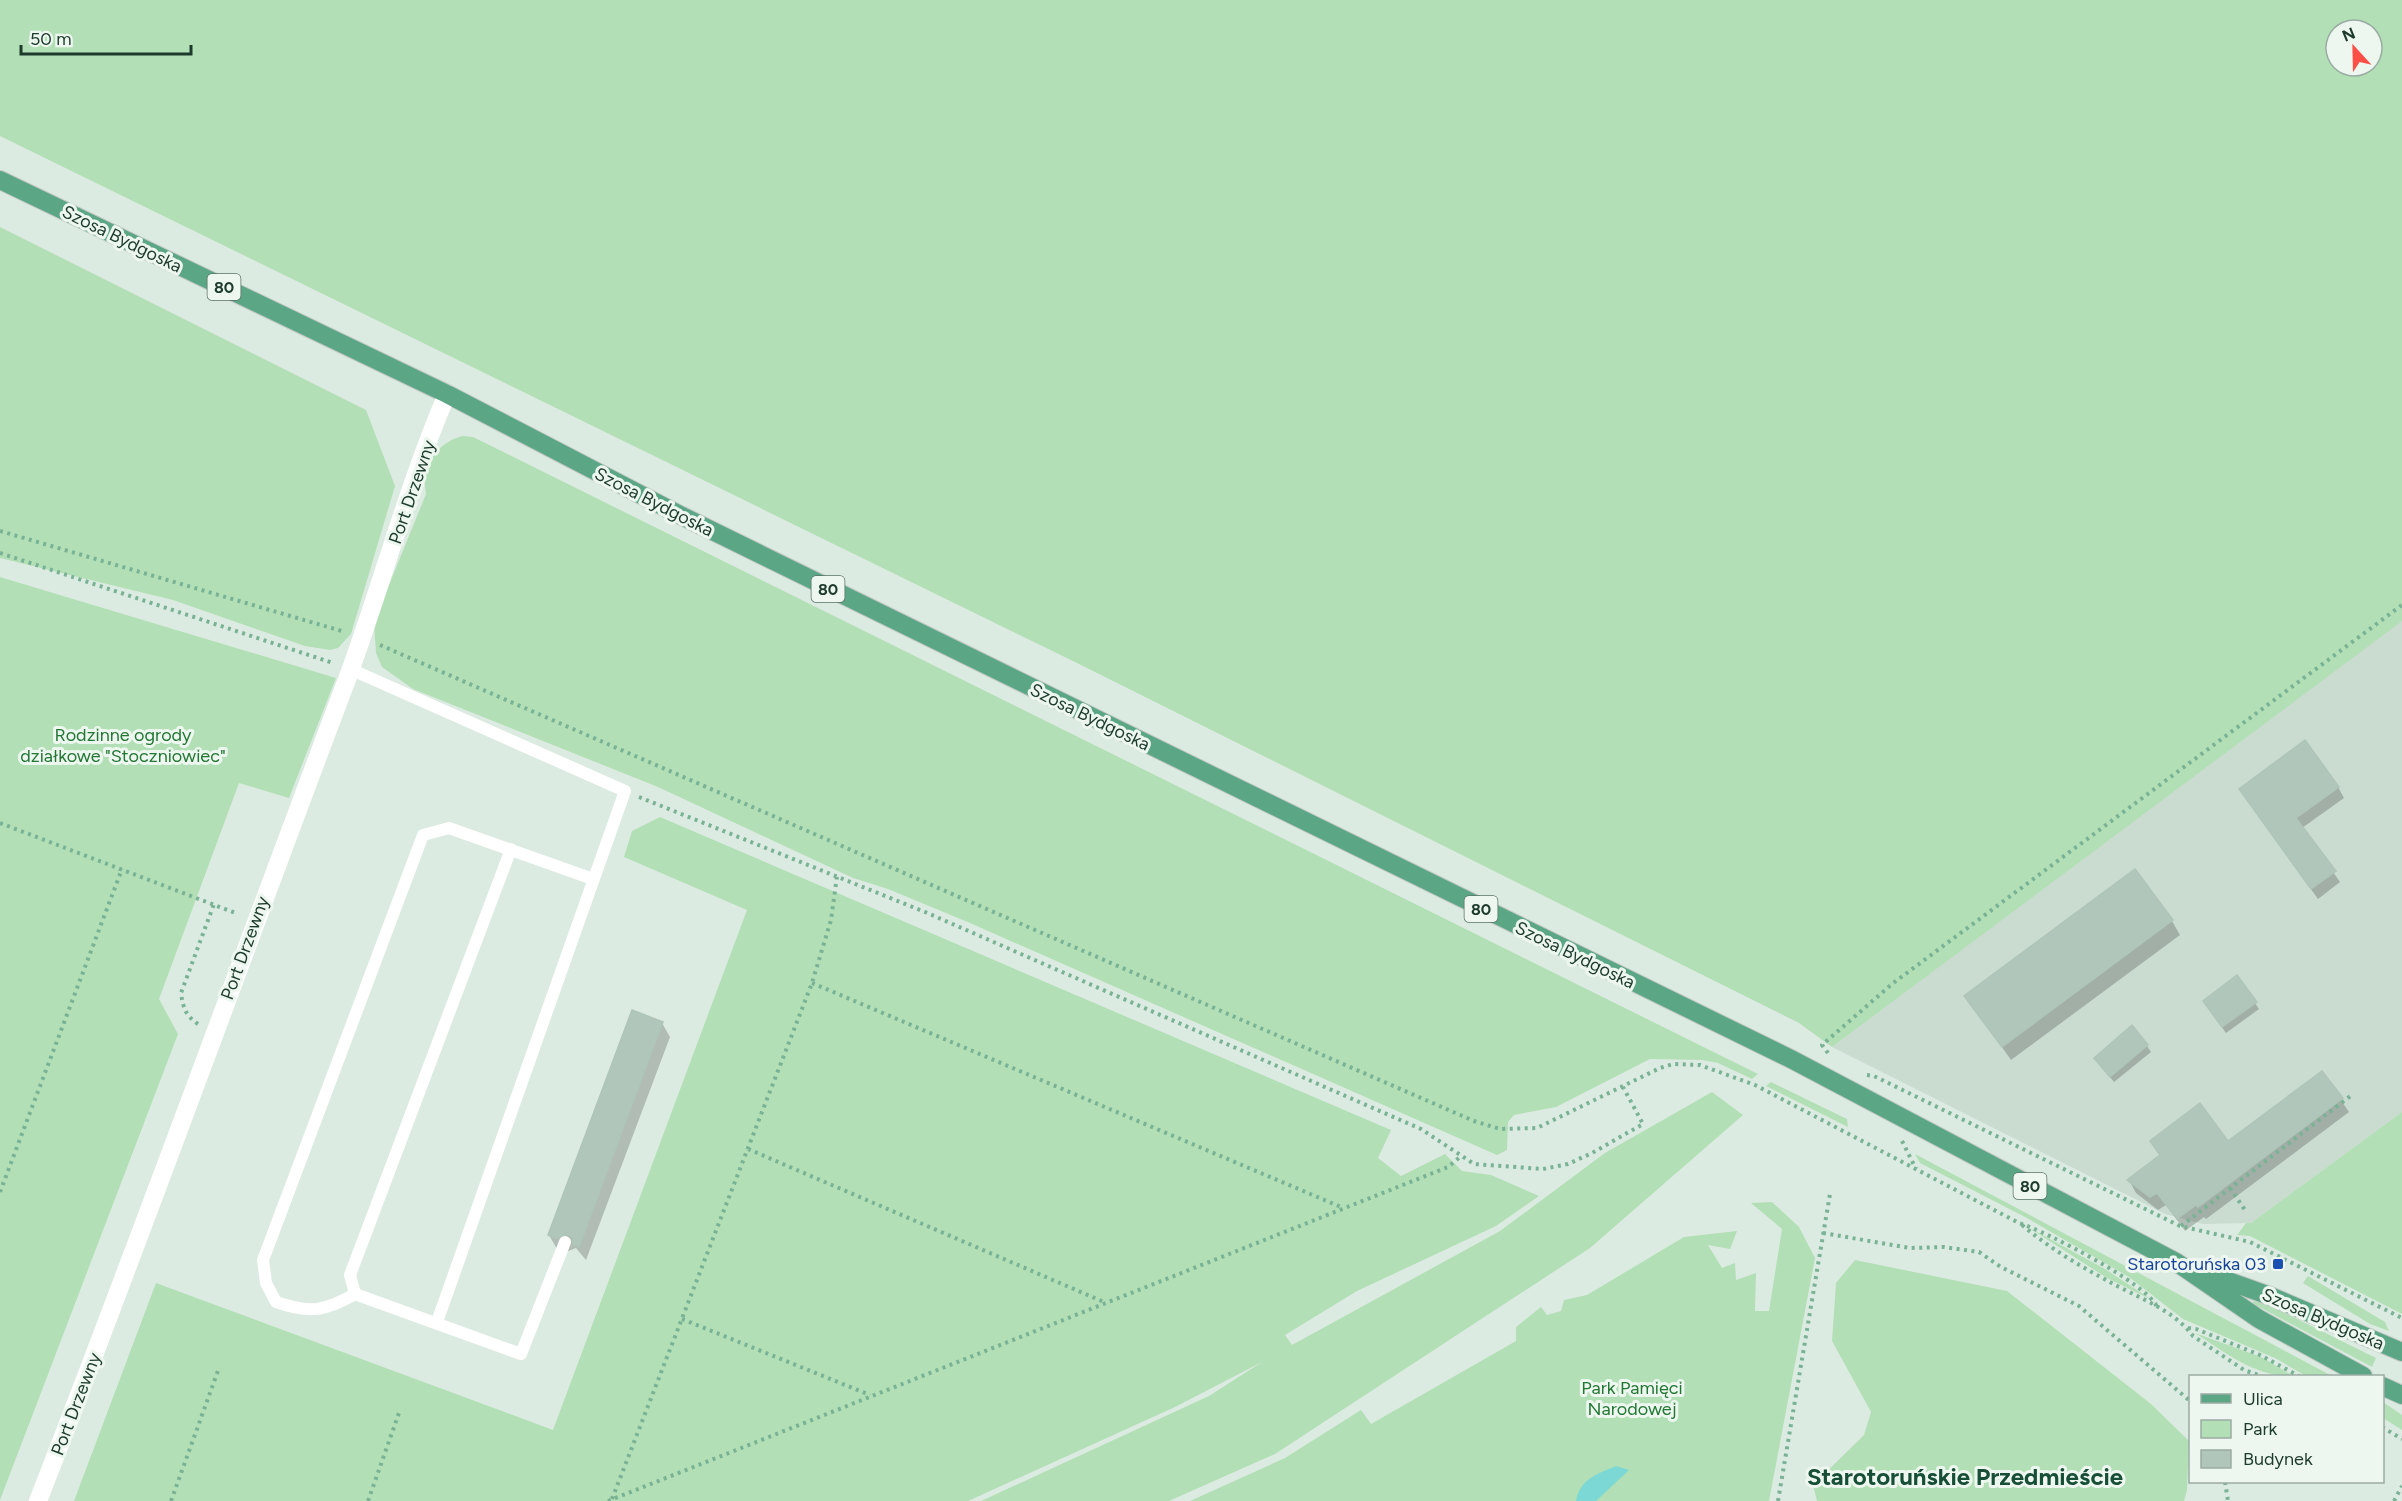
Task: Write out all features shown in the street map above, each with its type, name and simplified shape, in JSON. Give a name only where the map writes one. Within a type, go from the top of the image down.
[{"type":"main road","name":"Szosa Bydgoska","points":[[0,180],[447,394],[712,531],[1791,1059],[2176,1262],[2259,1319],[2359,1375]]},
{"type":"main road","name":"Szosa Bydgoska","points":[[2176,1262],[2270,1296],[2402,1352]]},
{"type":"main road","points":[[2384,1387],[2402,1395]]},
{"type":"street","name":"Port Drzewny","points":[[38,1501],[138,1244],[255,921],[350,669],[447,394]]},
{"type":"lane","points":[[350,669],[625,791],[437,1322]]},
{"type":"lane","points":[[565,1242],[521,1354],[356,1294],[333,1307],[302,1311],[276,1302],[266,1282],[263,1260],[423,835],[448,828],[593,879]]},
{"type":"lane","points":[[356,1294],[350,1275],[511,849]]},
{"type":"path","points":[[0,531],[360,637],[669,769],[993,913],[1474,1121],[1500,1129],[1537,1128],[1623,1087],[1646,1073],[1673,1064],[1710,1067],[1755,1084],[2019,1223],[2038,1229],[2134,1284],[2154,1300],[2157,1307]]},
{"type":"path","points":[[0,553],[350,669]]},
{"type":"path","points":[[1833,1057],[1824,1051],[1822,1045],[1892,984],[2402,605]]},
{"type":"path","points":[[625,791],[837,876],[1421,1129],[1460,1157],[1474,1164],[1543,1169],[1568,1164],[1592,1154],[1643,1124],[1623,1087]]},
{"type":"path","points":[[0,823],[255,921]]},
{"type":"path","points":[[0,1191],[122,869]]},
{"type":"path","points":[[610,1500],[812,983],[831,920],[837,876]]},
{"type":"path","points":[[214,904],[182,993],[182,1005],[189,1017],[201,1026],[216,1031]]},
{"type":"path","points":[[812,983],[1343,1208]]},
{"type":"path","points":[[1858,1073],[1875,1076],[2180,1226],[2250,1242],[2402,1318]]},
{"type":"path","points":[[2180,1226],[2353,1094]]},
{"type":"path","points":[[748,1149],[1105,1303]]},
{"type":"path","points":[[610,1500],[1448,1167],[1460,1157]]},
{"type":"path","points":[[2230,1188],[2246,1210]]},
{"type":"path","points":[[1778,1501],[1830,1194]]},
{"type":"path","points":[[2019,1223],[2085,1268],[2157,1307],[2187,1328],[2193,1336],[2235,1364],[2257,1375]]},
{"type":"path","points":[[1823,1233],[1910,1248],[1944,1247],[1979,1252],[2001,1267],[2079,1306],[2189,1400]]},
{"type":"path","points":[[682,1319],[872,1396]]},
{"type":"path","points":[[2187,1328],[2196,1329],[2260,1354],[2296,1375]]},
{"type":"path","points":[[171,1501],[219,1368]]},
{"type":"path","points":[[368,1501],[400,1410]]},
{"type":"path","points":[[2384,1428],[2402,1439]]},
{"type":"path","points":[[2225,1483],[2228,1501]]},
{"type":"path","points":[[2394,1501],[2402,1486]]},
{"type":"shaded area","points":[[2402,619],[2402,1112],[2251,1223],[2203,1224],[2165,1214],[1832,1047]]},
{"type":"green space","points":[[0,0],[2402,0],[2402,621],[1832,1047],[1799,1023],[1079,664],[0,136]]},
{"type":"green space","points":[[0,227],[366,410],[395,486],[351,634],[338,648],[330,650],[305,646],[173,600],[0,558]]},
{"type":"green space","points":[[462,436],[473,437],[1758,1074],[1752,1079],[1718,1063],[1702,1060],[1650,1059],[1556,1107],[1514,1115],[1508,1122],[1507,1150],[1497,1155],[970,923],[888,889],[853,878],[658,787],[413,689],[382,667],[376,653],[374,622],[426,494],[428,466],[437,451]]},
{"type":"green space","name":"Rodzinne ogrody działkowe \"Stoczniowiec\"","points":[[0,577],[336,678],[289,798],[239,783],[159,999],[178,1034],[0,1500]]},
{"type":"green space","points":[[660,817],[1391,1130],[1378,1158],[1401,1176],[1445,1154],[1462,1171],[1491,1175],[1539,1196],[1496,1226],[1357,1291],[1285,1335],[1292,1345],[1500,1231],[1605,1153],[1712,1092],[1743,1115],[1590,1248],[1275,1454],[1169,1501],[981,1501],[1209,1396],[1262,1362],[1175,1407],[968,1501],[74,1501],[156,1283],[553,1430],[747,910],[624,857],[632,831]]},
{"type":"green space","points":[[1771,1082],[1847,1119],[1848,1127],[1766,1086]]},
{"type":"green space","points":[[2402,1112],[2402,1314],[2250,1236],[2237,1235],[2246,1223],[2251,1223]]},
{"type":"green space","points":[[1915,1154],[2330,1375],[2304,1375],[2275,1358],[2183,1319],[2129,1277],[2027,1218],[1920,1163]]},
{"type":"green space","name":"Park Pamięci Narodowej","points":[[1772,1202],[1799,1227],[1815,1258],[1769,1501],[1190,1501],[1285,1458],[1361,1410],[1371,1424],[1516,1341],[1516,1327],[1541,1307],[1547,1315],[1561,1311],[1564,1300],[1587,1295],[1684,1237],[1737,1231],[1730,1249],[1708,1245],[1722,1268],[1735,1263],[1736,1280],[1756,1273],[1755,1311],[1769,1311],[1782,1229],[1751,1203]]},
{"type":"green space","points":[[2026,1226],[2105,1269],[2152,1300],[2107,1278]]},
{"type":"green space","points":[[1855,1260],[2007,1291],[2151,1404],[2189,1441],[2187,1490],[2184,1501],[1817,1501],[1813,1485],[1864,1435],[1871,1412],[1832,1341],[1836,1283]]},
{"type":"green space","points":[[2308,1276],[2385,1322],[2389,1331],[2370,1324],[2303,1283]]},
{"type":"green space","points":[[2257,1299],[2376,1358],[2372,1367],[2252,1303]]},
{"type":"green space","points":[[2195,1333],[2261,1357],[2291,1375],[2266,1373],[2230,1356]]},
{"type":"green space","points":[[2384,1403],[2402,1415],[2402,1430],[2384,1419]]},
{"type":"water","points":[[1616,1466],[1629,1470],[1596,1501],[1576,1501],[1585,1482]]},
{"type":"building","points":[[2305,740],[2339,787],[2296,818],[2336,871],[2311,889],[2239,789]]},
{"type":"building","points":[[2135,869],[2173,920],[2002,1047],[1964,996]]},
{"type":"building","points":[[2237,975],[2257,1002],[2222,1027],[2203,1001]]},
{"type":"building","points":[[632,1010],[663,1022],[579,1247],[573,1245],[572,1237],[567,1234],[557,1239],[548,1235]]},
{"type":"building","points":[[2132,1025],[2148,1045],[2110,1077],[2094,1058]]},
{"type":"building","points":[[2322,1071],[2343,1098],[2198,1207],[2196,1205],[2177,1219],[2157,1193],[2150,1197],[2127,1180],[2160,1155],[2150,1141],[2200,1103],[2228,1141]]},
{"type":"place","name":"Starotoruńska 03","points":[[2278,1264]]},
{"type":"district","name":"Starotoruńskie Przedmieście","points":[[1965,1476]]}]
